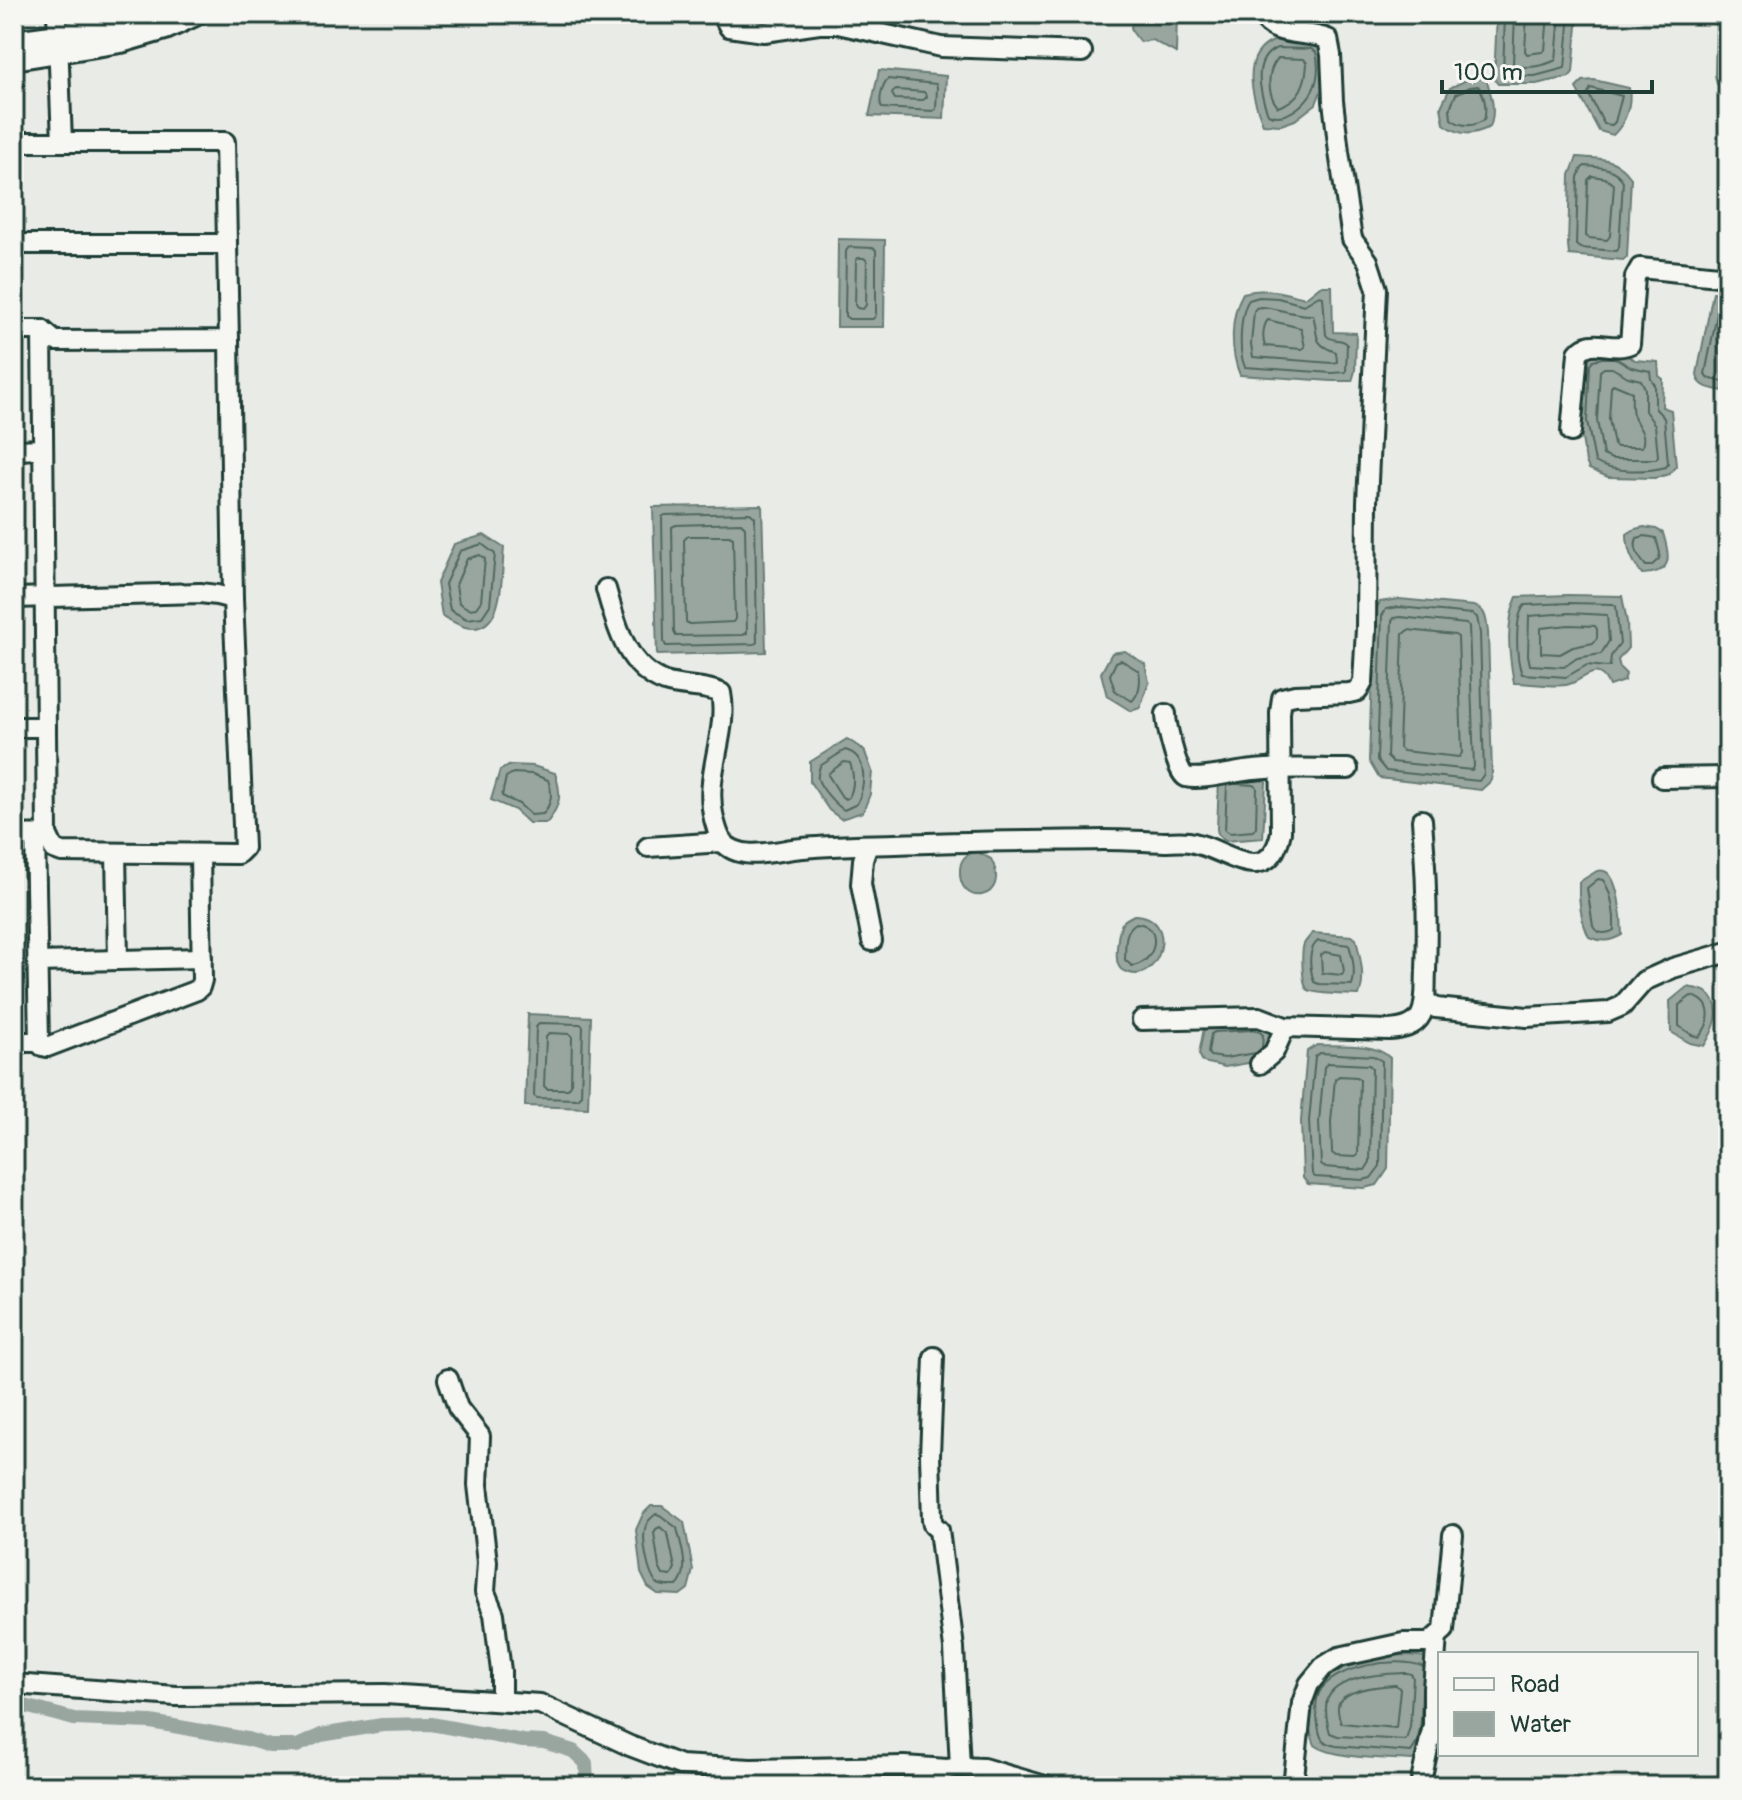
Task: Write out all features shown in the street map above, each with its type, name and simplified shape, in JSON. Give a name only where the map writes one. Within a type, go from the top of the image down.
[{"type":"main road","points":[[14,42],[153,14]]},
{"type":"main road","points":[[14,58],[59,33],[121,41],[165,28],[195,14]]},
{"type":"street","points":[[722,14],[729,27],[764,32],[838,24],[941,47],[1082,52]]},
{"type":"street","points":[[606,589],[622,642],[646,672],[666,683],[721,693],[723,701],[710,804],[723,842],[741,853],[868,845],[1194,842],[1240,861],[1258,863],[1270,858],[1278,848],[1281,832],[1282,698],[1349,693],[1358,691],[1363,682],[1367,502],[1377,289],[1368,261],[1352,239],[1339,152],[1328,39],[1276,30],[1265,22],[1261,14]]},
{"type":"street","points":[[59,33],[62,142]]},
{"type":"street","points":[[14,142],[225,142],[233,599],[244,848],[238,854],[62,852],[54,849],[41,834]]},
{"type":"street","points":[[14,244],[227,244]]},
{"type":"street","points":[[1571,432],[1578,353],[1590,344],[1623,347],[1630,344],[1635,277],[1640,268],[1728,277]]},
{"type":"street","points":[[14,330],[42,330],[55,341],[229,340]]},
{"type":"street","points":[[42,330],[46,727],[37,962],[39,1042],[42,1046],[47,1047],[200,987],[200,854]]},
{"type":"street","points":[[14,450],[43,449]]},
{"type":"street","points":[[14,598],[200,593],[233,599]]},
{"type":"street","points":[[1166,714],[1166,725],[1182,775],[1211,777],[1253,770],[1348,769]]},
{"type":"street","points":[[14,727],[46,727]]},
{"type":"street","points":[[1662,778],[1728,777]]},
{"type":"street","points":[[1142,1020],[1259,1017],[1285,1027],[1401,1029],[1412,1024],[1421,1016],[1425,997],[1427,948],[1422,820]]},
{"type":"street","points":[[14,835],[41,834]]},
{"type":"street","points":[[648,847],[723,842]]},
{"type":"street","points":[[868,845],[861,884],[872,941]]},
{"type":"street","points":[[116,853],[118,960]]},
{"type":"street","points":[[1425,997],[1436,1008],[1527,1017],[1608,1012],[1622,1006],[1644,981],[1673,968],[1728,952]]},
{"type":"street","points":[[37,962],[202,958]]},
{"type":"street","points":[[1260,1064],[1274,1052],[1285,1027]]},
{"type":"street","points":[[14,1042],[39,1042]]},
{"type":"street","points":[[934,1357],[930,1455],[932,1520],[939,1530],[954,1648],[960,1767]]},
{"type":"street","points":[[448,1379],[458,1408],[480,1436],[478,1485],[487,1562],[485,1592],[494,1614],[501,1671],[501,1701]]},
{"type":"street","points":[[1293,1786],[1302,1703],[1309,1684],[1323,1667],[1339,1657],[1403,1643],[1429,1643],[1444,1630],[1453,1535]]},
{"type":"street","points":[[1420,1786],[1433,1725],[1437,1636]]},
{"type":"street","points":[[14,1684],[176,1696],[385,1694],[540,1704],[630,1746],[680,1765],[751,1778],[852,1767],[960,1767],[983,1768],[1045,1786]]},
{"type":"street","points":[[852,1767],[852,1786]]},
{"type":"water","points":[[1132,14],[1177,14],[1176,53],[1152,40],[1140,42],[1131,30]]},
{"type":"water","points":[[1497,14],[1578,14],[1573,72],[1569,77],[1536,84],[1498,84],[1494,79]]},
{"type":"water","points":[[1728,14],[1728,87],[1717,84],[1715,75],[1716,23]]},
{"type":"water","points":[[1276,40],[1314,41],[1323,47],[1324,83],[1316,104],[1295,120],[1281,125],[1263,124],[1255,101],[1252,77],[1257,55],[1264,46]]},
{"type":"water","points":[[879,70],[946,76],[944,119],[869,116]]},
{"type":"water","points":[[1468,79],[1487,81],[1492,99],[1490,127],[1466,133],[1444,124],[1441,107],[1450,88]]},
{"type":"water","points":[[1594,80],[1629,88],[1627,114],[1613,135],[1599,131],[1576,88],[1583,81]]},
{"type":"water","points":[[1577,157],[1613,162],[1631,178],[1627,257],[1623,260],[1569,255],[1570,175]]},
{"type":"water","points":[[838,239],[885,240],[884,327],[837,327]]},
{"type":"water","points":[[1320,286],[1332,286],[1333,332],[1356,333],[1352,381],[1240,375],[1234,356],[1233,334],[1243,293],[1267,290],[1305,298]]},
{"type":"water","points":[[1713,292],[1728,294],[1728,392],[1704,385],[1697,374]]},
{"type":"water","points":[[1616,350],[1635,360],[1658,362],[1659,376],[1663,379],[1662,407],[1671,410],[1676,466],[1669,474],[1655,478],[1608,477],[1589,469],[1586,462],[1579,421],[1586,353]]},
{"type":"water","points":[[762,505],[766,652],[657,655],[653,507]]},
{"type":"water","points":[[1644,527],[1663,533],[1668,556],[1665,567],[1642,574],[1631,555],[1627,534]]},
{"type":"water","points":[[484,535],[504,548],[499,600],[488,622],[478,627],[465,627],[442,616],[437,583],[454,544]]},
{"type":"water","points":[[1622,596],[1628,648],[1618,660],[1626,674],[1624,681],[1609,686],[1600,673],[1595,672],[1566,685],[1514,683],[1509,628],[1517,597]]},
{"type":"water","points":[[1399,599],[1474,606],[1485,616],[1492,775],[1491,781],[1481,790],[1379,778],[1369,761],[1374,613],[1380,602]]},
{"type":"water","points":[[1125,651],[1145,664],[1149,682],[1140,708],[1131,711],[1107,696],[1101,673],[1112,653]]},
{"type":"water","points":[[847,739],[864,750],[872,771],[870,794],[863,812],[841,819],[829,810],[810,782],[810,762]]},
{"type":"water","points":[[511,765],[533,766],[555,773],[559,799],[547,823],[529,823],[515,810],[491,800],[500,770]]},
{"type":"water","points":[[1263,778],[1266,782],[1263,838],[1225,841],[1217,829],[1219,779]]},
{"type":"water","points":[[976,851],[991,859],[996,873],[995,884],[983,895],[974,895],[961,882],[962,862]]},
{"type":"water","points":[[1597,871],[1609,874],[1619,899],[1622,935],[1610,940],[1589,937],[1581,910],[1579,882]]},
{"type":"water","points":[[1134,915],[1149,918],[1158,926],[1161,937],[1156,960],[1138,974],[1122,970],[1117,960],[1121,925]]},
{"type":"water","points":[[1312,933],[1352,936],[1356,939],[1362,975],[1359,995],[1307,989],[1302,953]]},
{"type":"water","points":[[1687,987],[1706,992],[1716,1005],[1714,1026],[1704,1046],[1690,1043],[1671,1032],[1670,1001]]},
{"type":"water","points":[[528,1014],[591,1017],[588,1108],[525,1106]]},
{"type":"water","points":[[1253,1022],[1270,1029],[1271,1047],[1254,1062],[1225,1067],[1203,1062],[1199,1054],[1204,1028],[1212,1024]]},
{"type":"water","points":[[1317,1045],[1366,1047],[1390,1058],[1388,1169],[1377,1185],[1364,1188],[1308,1184],[1303,1178],[1301,1121],[1307,1051]]},
{"type":"water","points":[[651,1506],[662,1506],[684,1522],[693,1570],[688,1589],[680,1595],[658,1594],[648,1587],[641,1573],[636,1530],[643,1514]]},
{"type":"water","points":[[1408,1655],[1426,1657],[1433,1662],[1420,1756],[1412,1760],[1361,1757],[1334,1753],[1315,1745],[1308,1720],[1309,1700],[1316,1685],[1328,1673],[1364,1659]]},
{"type":"waterway","points":[[21,1705],[74,1719],[151,1722],[270,1746],[297,1746],[321,1735],[382,1725],[431,1724],[544,1742],[573,1751],[586,1763],[587,1786]]}]
